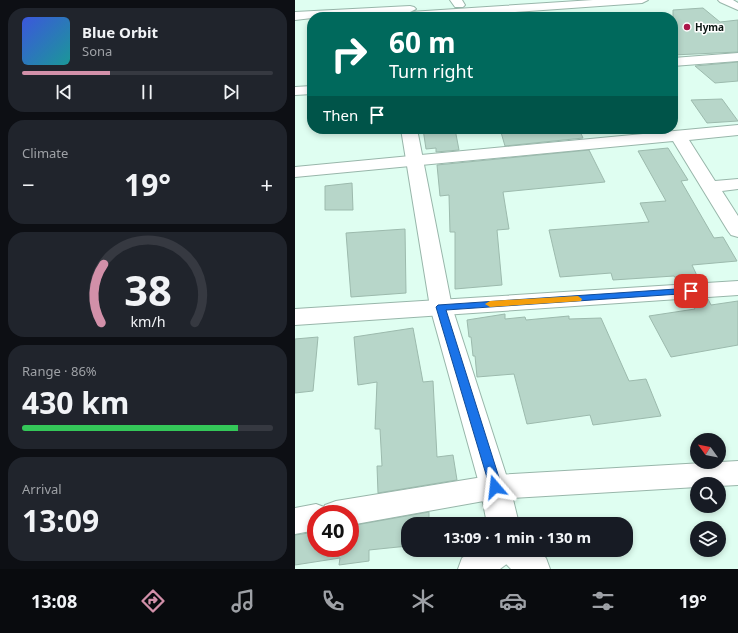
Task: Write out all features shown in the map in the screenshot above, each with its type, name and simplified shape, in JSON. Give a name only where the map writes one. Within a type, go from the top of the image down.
[{"type":"street","points":[[410,12],[457,3],[534,0]]},
{"type":"street","points":[[444,12],[642,0]]},
{"type":"street","points":[[724,0],[738,7]]},
{"type":"street","points":[[295,16],[307,16]]},
{"type":"street","points":[[295,24],[307,23]]},
{"type":"street","points":[[678,62],[738,57]]},
{"type":"street","points":[[295,91],[307,90]]},
{"type":"street","points":[[295,172],[415,162],[738,130]]},
{"type":"street","points":[[410,134],[441,307],[495,487],[501,517]]},
{"type":"street","points":[[678,136],[738,231]]},
{"type":"street","points":[[710,187],[738,184]]},
{"type":"street","points":[[295,317],[738,288]]},
{"type":"street","points":[[359,510],[495,487],[738,473]]},
{"type":"street","points":[[295,521],[307,519]]},
{"type":"street","points":[[474,569],[491,557]]},
{"type":"street","points":[[521,557],[534,569]]},
{"type":"building","points":[[703,8],[720,22],[738,20],[738,52],[678,55],[678,12],[673,12],[673,10]]},
{"type":"building","points":[[738,62],[738,81],[715,83],[695,66]]},
{"type":"building","points":[[722,99],[738,121],[707,123],[691,100]]},
{"type":"building","points":[[424,134],[456,134],[459,150],[436,152],[436,148],[426,149]]},
{"type":"building","points":[[501,134],[581,134],[583,138],[505,146]]},
{"type":"building","points":[[668,148],[688,180],[681,181],[714,238],[723,237],[737,261],[692,265],[700,282],[679,283],[674,276],[613,280],[611,273],[560,277],[549,230],[649,222],[640,203],[666,201],[638,151]]},
{"type":"building","points":[[589,150],[605,182],[503,192],[509,229],[497,230],[502,285],[455,289],[455,232],[450,232],[449,195],[440,196],[437,165]]},
{"type":"building","points":[[352,183],[353,210],[325,210],[325,186]]},
{"type":"building","points":[[405,229],[406,293],[351,297],[346,233]]},
{"type":"building","points":[[708,299],[711,305],[738,301],[738,345],[671,357],[649,316],[695,309],[689,300]]},
{"type":"building","points":[[505,314],[505,319],[525,317],[526,320],[569,316],[569,319],[601,318],[629,381],[646,379],[661,416],[593,425],[590,415],[527,424],[514,374],[477,377],[475,356],[473,356],[471,337],[469,337],[467,320]]},
{"type":"building","points":[[413,328],[423,382],[433,381],[437,457],[453,455],[457,480],[378,493],[377,466],[382,466],[380,429],[375,429],[377,382],[358,385],[354,337]]},
{"type":"building","points":[[318,337],[313,391],[295,393],[295,339]]},
{"type":"building","points":[[429,512],[429,517],[401,517],[401,547],[369,550],[369,561],[339,565],[340,558],[295,565],[295,535],[307,533],[307,557],[359,557],[359,524]]},
{"type":"slow traffic","points":[[490,304],[578,299]]},
{"type":"place","name":"Hyma","points":[[687,27]]},
{"type":"route","points":[[495,487],[441,307],[691,291]]}]
